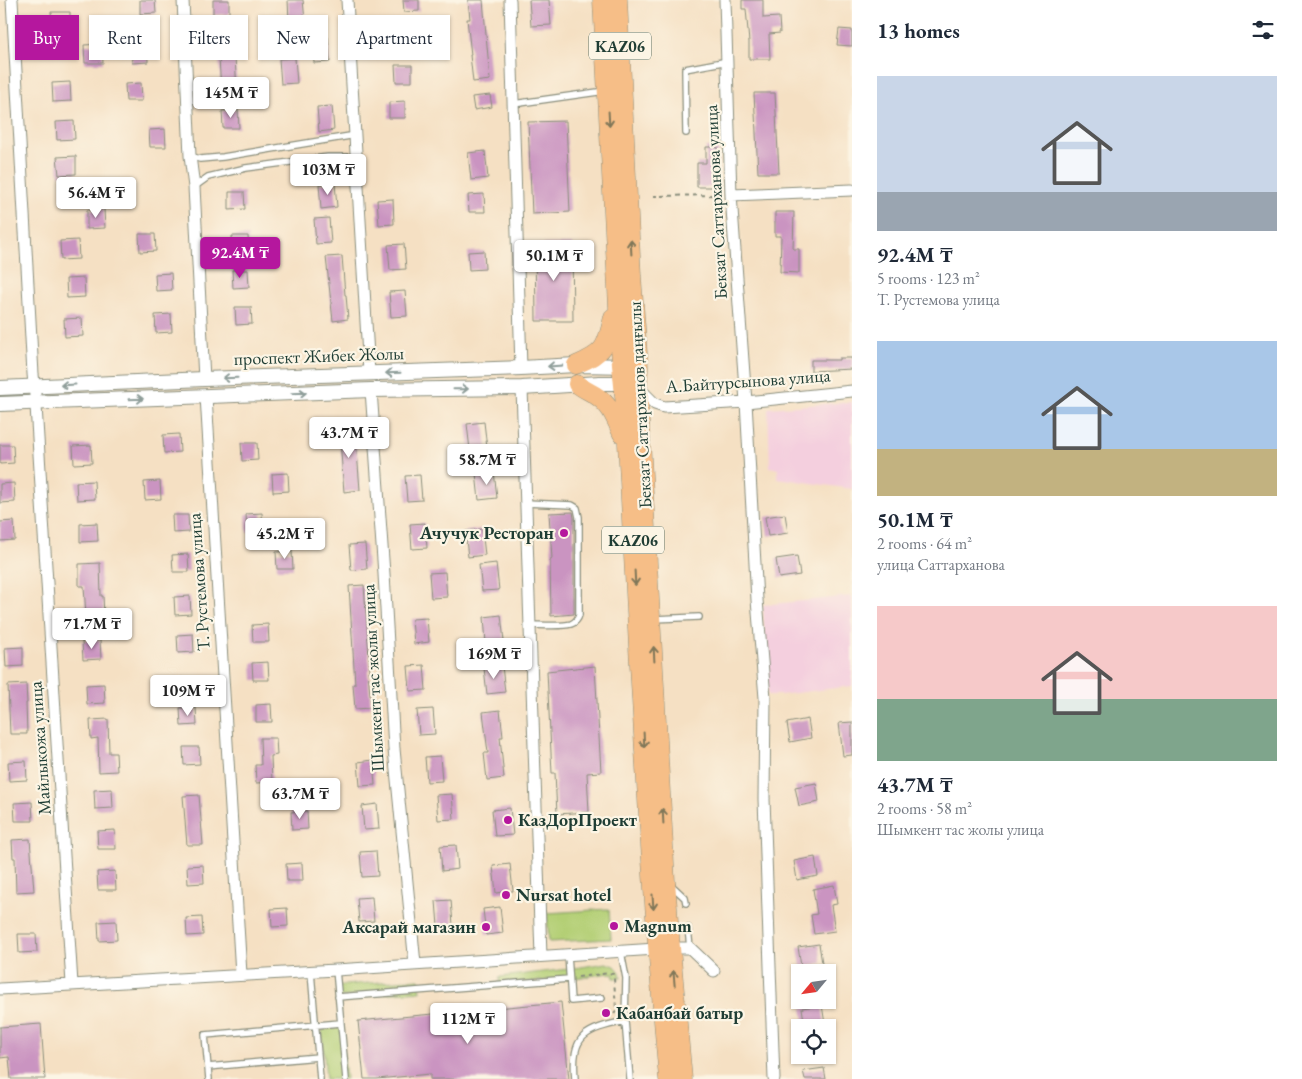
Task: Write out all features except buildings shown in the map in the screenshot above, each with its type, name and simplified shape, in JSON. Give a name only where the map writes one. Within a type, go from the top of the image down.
[{"type":"main road","name":"Бекзат Саттарханов даңғылы","points":[[602,0],[607,90],[625,277],[639,366],[627,448],[664,949],[668,1079]]},
{"type":"main road","name":"Бекзат Саттарханов даңғылы","points":[[618,0],[625,277],[618,297],[621,366],[637,389],[666,881],[664,949],[683,1079]]},
{"type":"main road","points":[[576,365],[592,358],[604,346],[610,335],[618,297]]},
{"type":"main road","points":[[577,384],[606,404],[613,413],[627,448]]},
{"type":"street","name":"Майлыкожа улица","points":[[12,0],[22,195],[72,984]]},
{"type":"street","points":[[182,0],[204,379]]},
{"type":"street","points":[[347,0],[369,373]]},
{"type":"street","points":[[510,0],[522,368]]},
{"type":"street","name":"Бекзат Саттарханова улица","points":[[725,0],[731,195],[765,698],[764,800],[774,1079]]},
{"type":"street","points":[[731,195],[852,190]]},
{"type":"street","name":"проспект Жибек Жолы","points":[[0,388],[576,365],[639,366]]},
{"type":"street","name":"проспект Жибек Жолы","points":[[0,404],[371,390],[522,388],[600,383],[637,389]]},
{"type":"street","points":[[522,388],[541,956]]},
{"type":"street","name":"А.Байтурсынова улица","points":[[637,389],[655,404],[664,407],[746,402],[852,391]]},
{"type":"street","name":"Шымкент тас жолы улица","points":[[371,390],[394,749],[415,964]]},
{"type":"street","name":"Т. Рустемова улица","points":[[206,396],[242,974]]},
{"type":"street","points":[[0,989],[690,948],[714,971]]},
{"type":"lane","points":[[686,133],[685,69],[728,61]]},
{"type":"lane","points":[[513,104],[607,90]]},
{"type":"lane","points":[[190,156],[200,159],[223,157],[350,136],[355,132]]},
{"type":"lane","points":[[194,187],[208,177],[246,168],[328,157],[356,156]]},
{"type":"lane","points":[[525,503],[572,505],[577,508],[578,516],[578,618],[570,624],[529,625]]},
{"type":"lane","points":[[652,619],[699,617]]},
{"type":"lane","points":[[666,881],[685,898],[686,903]]},
{"type":"lane","points":[[688,928],[690,948]]},
{"type":"lane","points":[[621,952],[626,978],[625,1021],[630,1079]]},
{"type":"lane","points":[[568,955],[571,1001],[602,998]]},
{"type":"lane","points":[[336,970],[346,1079]]},
{"type":"lane","points":[[311,971],[320,1079]]},
{"type":"lane","points":[[338,998],[569,978]]},
{"type":"lane","points":[[575,1079],[575,1050],[584,1035],[597,1028],[625,1021]]},
{"type":"lane","points":[[209,1079],[205,1035],[340,1023]]},
{"type":"lane","points":[[208,1067],[318,1057]]},
{"type":"path","points":[[653,196],[731,195]]},
{"type":"shaded area","points":[[852,402],[852,489],[777,478],[778,469],[770,467],[768,408]]},
{"type":"shaded area","points":[[852,596],[852,686],[768,695],[763,605]]},
{"type":"green space","points":[[609,909],[611,939],[549,942],[547,913]]},
{"type":"green space","points":[[606,963],[615,966],[620,972],[621,978],[614,978],[613,974],[609,973],[569,979],[499,984],[500,977]]},
{"type":"green space","points":[[419,979],[421,991],[338,997],[337,987],[345,985]]},
{"type":"green space","points":[[341,1027],[346,1079],[326,1079],[322,1030]]},
{"type":"place","name":"Ачучук Ресторан","points":[[564,533]]},
{"type":"place","name":"КазДорПроект","points":[[508,820]]},
{"type":"place","name":"Nursat hotel","points":[[506,895]]},
{"type":"place","name":"Magnum","points":[[614,926]]},
{"type":"place","name":"Аксарай магазин","points":[[486,927]]},
{"type":"place","name":"Кабанбай батыр","points":[[606,1013]]}]
